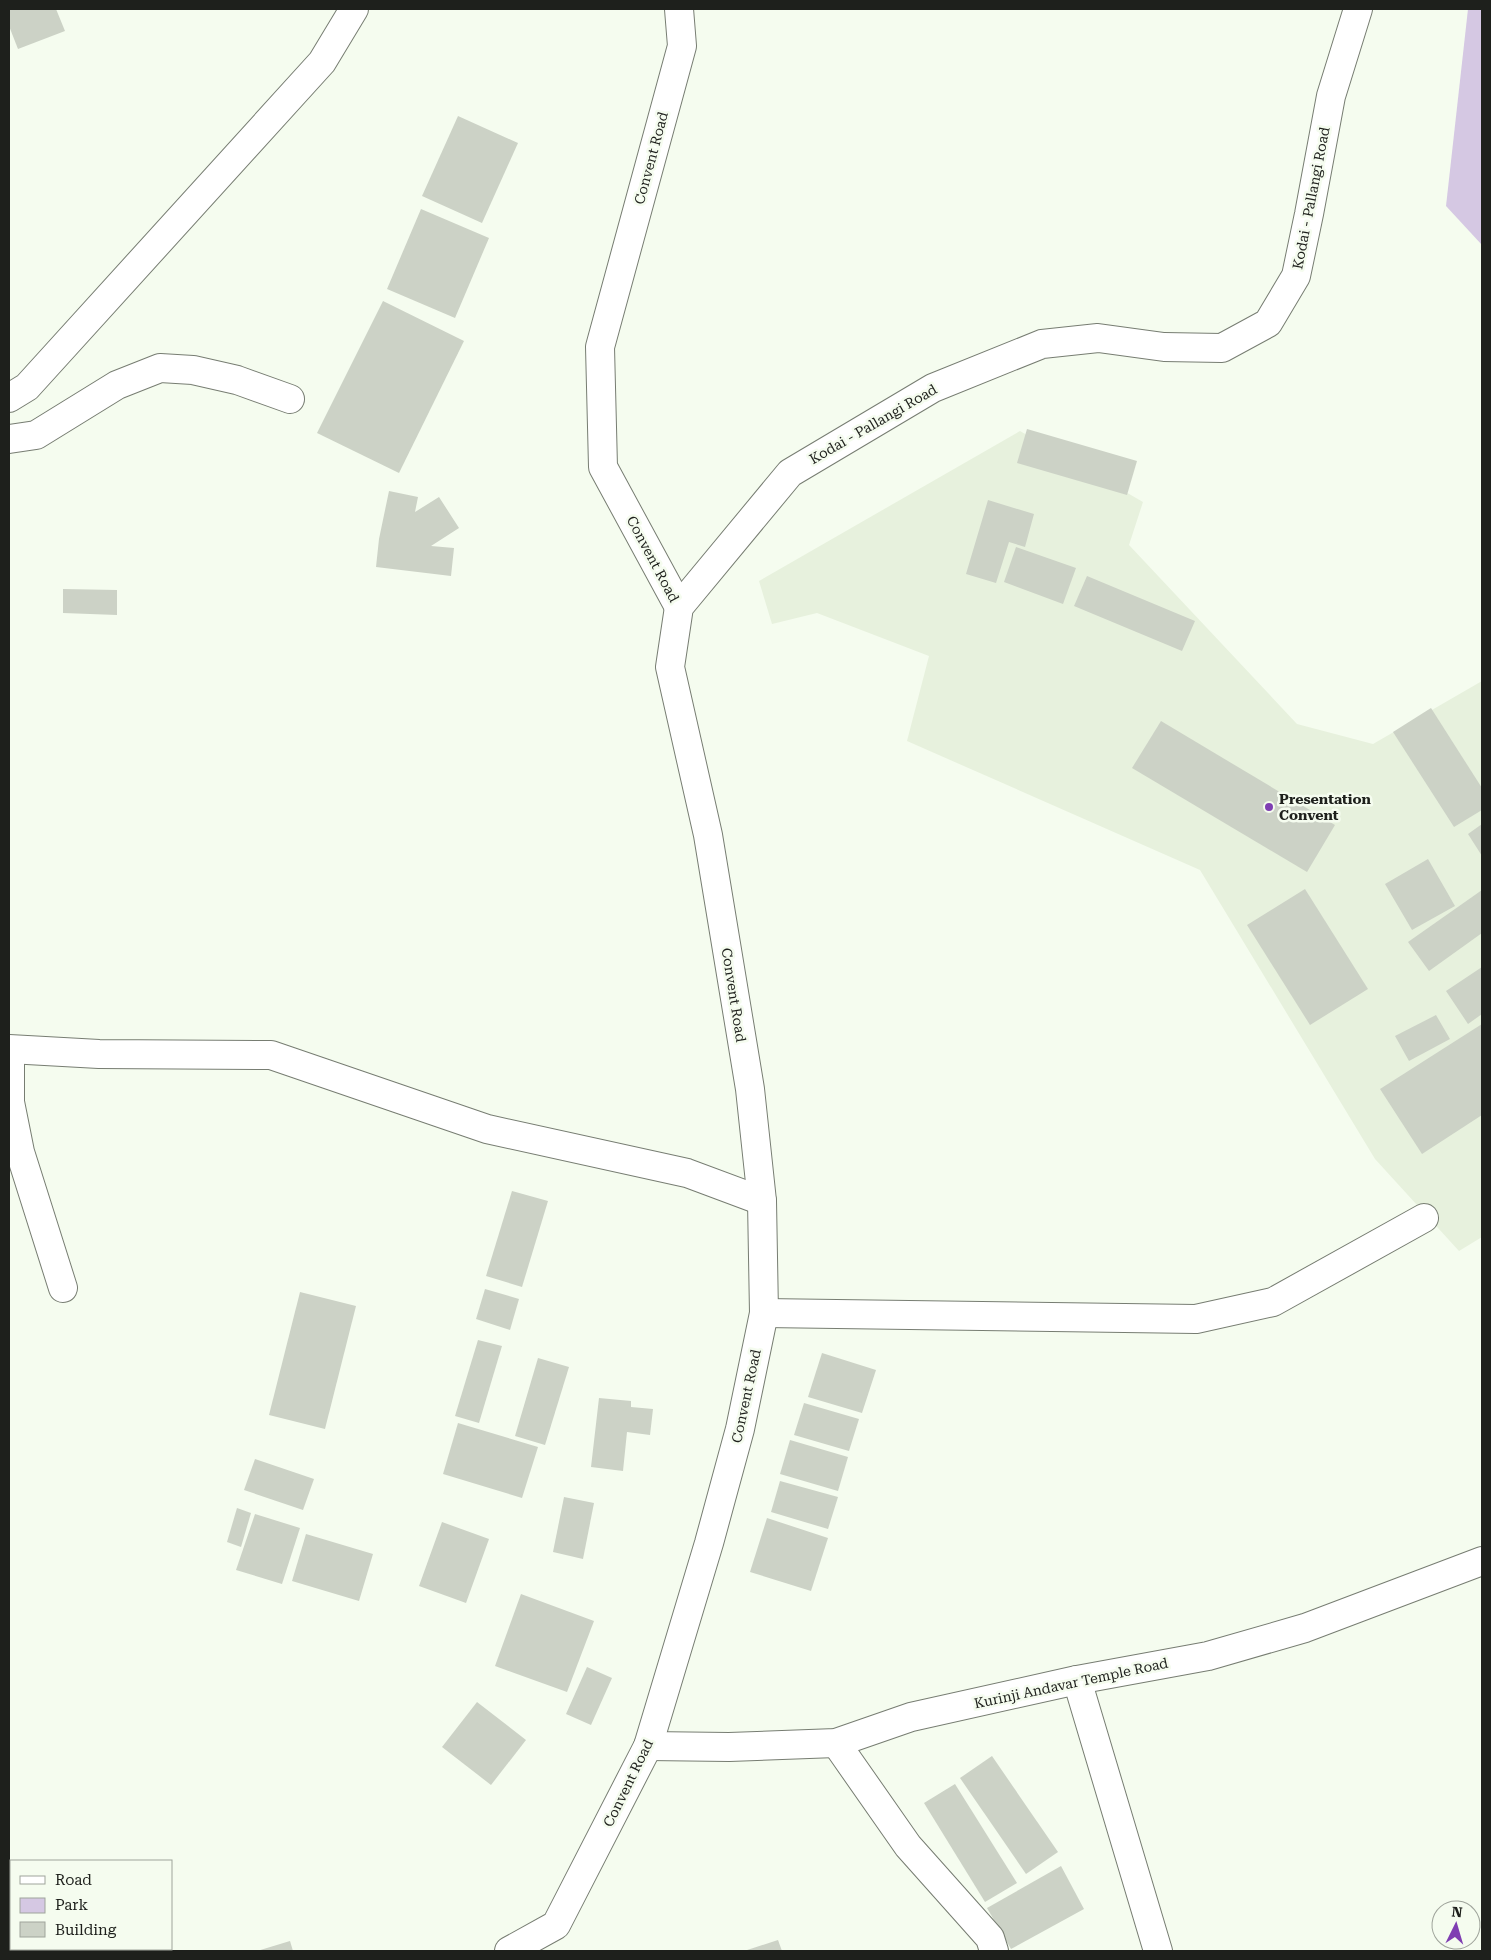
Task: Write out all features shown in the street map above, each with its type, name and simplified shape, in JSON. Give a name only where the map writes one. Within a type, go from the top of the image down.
[{"type":"street","points":[[9,398],[28,387],[322,62],[354,9]]},
{"type":"street","name":"Convent Road","points":[[509,1951],[556,1925],[648,1746],[709,1543],[740,1429],[764,1313],[762,1200],[750,1089],[708,835],[670,667],[679,607],[603,467],[600,347],[682,46],[679,9]]},
{"type":"street","name":"Kodai - Pallangi Road","points":[[679,607],[790,473],[933,388],[1042,344],[1098,338],[1164,346],[1222,348],[1268,322],[1296,276],[1310,214],[1330,96],[1358,9]]},
{"type":"street","points":[[9,439],[36,435],[117,385],[160,368],[193,370],[211,374],[237,380],[290,398]]},
{"type":"street","points":[[63,1288],[20,1152],[10,1102],[10,1050],[99,1054],[271,1054],[487,1129],[687,1173],[762,1200]]},
{"type":"street","points":[[764,1313],[1196,1319],[1274,1302],[1424,1218]]},
{"type":"street","name":"Kurinji Andavar Temple Road","points":[[648,1746],[729,1746],[836,1742],[911,1717],[1077,1680],[1208,1656],[1306,1628],[1482,1561]]},
{"type":"street","points":[[1077,1680],[1158,1951]]},
{"type":"street","points":[[836,1742],[908,1846],[990,1938],[994,1951]]},
{"type":"shaded area","name":"Presentation Convent","points":[[1020,431],[1143,502],[1129,545],[1297,724],[1373,744],[1482,681],[1482,1237],[1459,1251],[1375,1159],[1200,870],[907,741],[929,656],[817,613],[772,624],[759,581]]},
{"type":"green space","points":[[1468,9],[1482,9],[1482,245],[1446,206]]},
{"type":"building","points":[[9,9],[56,9],[65,31],[18,49],[9,26]]},
{"type":"building","points":[[458,116],[518,143],[482,223],[422,196]]},
{"type":"building","points":[[421,209],[489,238],[455,318],[387,289]]},
{"type":"building","points":[[383,301],[464,341],[399,473],[317,433]]},
{"type":"building","points":[[1027,429],[1137,461],[1127,495],[1017,463]]},
{"type":"building","points":[[389,491],[418,497],[415,512],[439,497],[459,528],[431,546],[454,548],[451,576],[376,567],[379,539]]},
{"type":"building","points":[[988,500],[1034,514],[1025,547],[1009,542],[996,583],[966,574]]},
{"type":"building","points":[[1016,547],[1076,568],[1063,604],[1004,582]]},
{"type":"building","points":[[1087,576],[1195,621],[1182,651],[1074,606]]},
{"type":"building","points":[[63,589],[117,590],[117,615],[63,613]]},
{"type":"building","points":[[1431,708],[1482,788],[1482,810],[1454,827],[1393,732]]},
{"type":"building","points":[[1161,721],[1335,825],[1307,872],[1132,768]]},
{"type":"building","points":[[1482,824],[1482,856],[1468,834]]},
{"type":"building","points":[[1428,859],[1455,906],[1412,930],[1385,884]]},
{"type":"building","points":[[1305,889],[1368,989],[1310,1025],[1247,925]]},
{"type":"building","points":[[1482,890],[1482,933],[1429,971],[1408,942]]},
{"type":"building","points":[[1482,967],[1482,1014],[1468,1024],[1446,991]]},
{"type":"building","points":[[1436,1015],[1450,1039],[1409,1061],[1395,1036]]},
{"type":"building","points":[[1482,1024],[1482,1115],[1422,1154],[1380,1089]]},
{"type":"building","points":[[512,1191],[548,1201],[522,1287],[486,1276]]},
{"type":"building","points":[[485,1289],[519,1299],[510,1330],[476,1319]]},
{"type":"building","points":[[300,1292],[356,1306],[325,1429],[269,1415]]},
{"type":"building","points":[[478,1340],[502,1346],[479,1423],[455,1416]]},
{"type":"building","points":[[822,1353],[876,1370],[862,1413],[808,1397]]},
{"type":"building","points":[[538,1358],[569,1367],[545,1445],[515,1436]]},
{"type":"building","points":[[599,1398],[631,1401],[631,1407],[653,1409],[650,1435],[627,1432],[623,1471],[591,1467]]},
{"type":"building","points":[[804,1403],[859,1419],[849,1451],[794,1435]]},
{"type":"building","points":[[458,1423],[538,1447],[522,1498],[443,1474]]},
{"type":"building","points":[[790,1440],[848,1457],[838,1491],[780,1474]]},
{"type":"building","points":[[255,1459],[314,1479],[303,1510],[244,1490]]},
{"type":"building","points":[[780,1481],[838,1497],[828,1529],[771,1512]]},
{"type":"building","points":[[564,1497],[594,1503],[583,1559],[553,1552]]},
{"type":"building","points":[[237,1508],[251,1513],[241,1547],[227,1542]]},
{"type":"building","points":[[255,1514],[300,1528],[282,1584],[236,1570]]},
{"type":"building","points":[[767,1518],[828,1538],[811,1591],[750,1572]]},
{"type":"building","points":[[442,1522],[489,1539],[466,1603],[419,1586]]},
{"type":"building","points":[[306,1534],[373,1554],[359,1601],[292,1581]]},
{"type":"building","points":[[521,1594],[594,1621],[567,1692],[495,1666]]},
{"type":"building","points":[[587,1667],[612,1678],[591,1725],[566,1714]]},
{"type":"building","points":[[477,1702],[526,1740],[491,1785],[442,1747]]},
{"type":"building","points":[[992,1756],[1058,1852],[1026,1874],[960,1778]]},
{"type":"building","points":[[955,1784],[1017,1883],[985,1902],[924,1803]]},
{"type":"building","points":[[1061,1866],[1084,1909],[1011,1949],[987,1908]]},
{"type":"building","points":[[778,1940],[782,1951],[744,1951]]},
{"type":"building","points":[[290,1941],[293,1951],[257,1951]]},
{"type":"place","name":"Presentation Convent","points":[[1269,807]]}]
